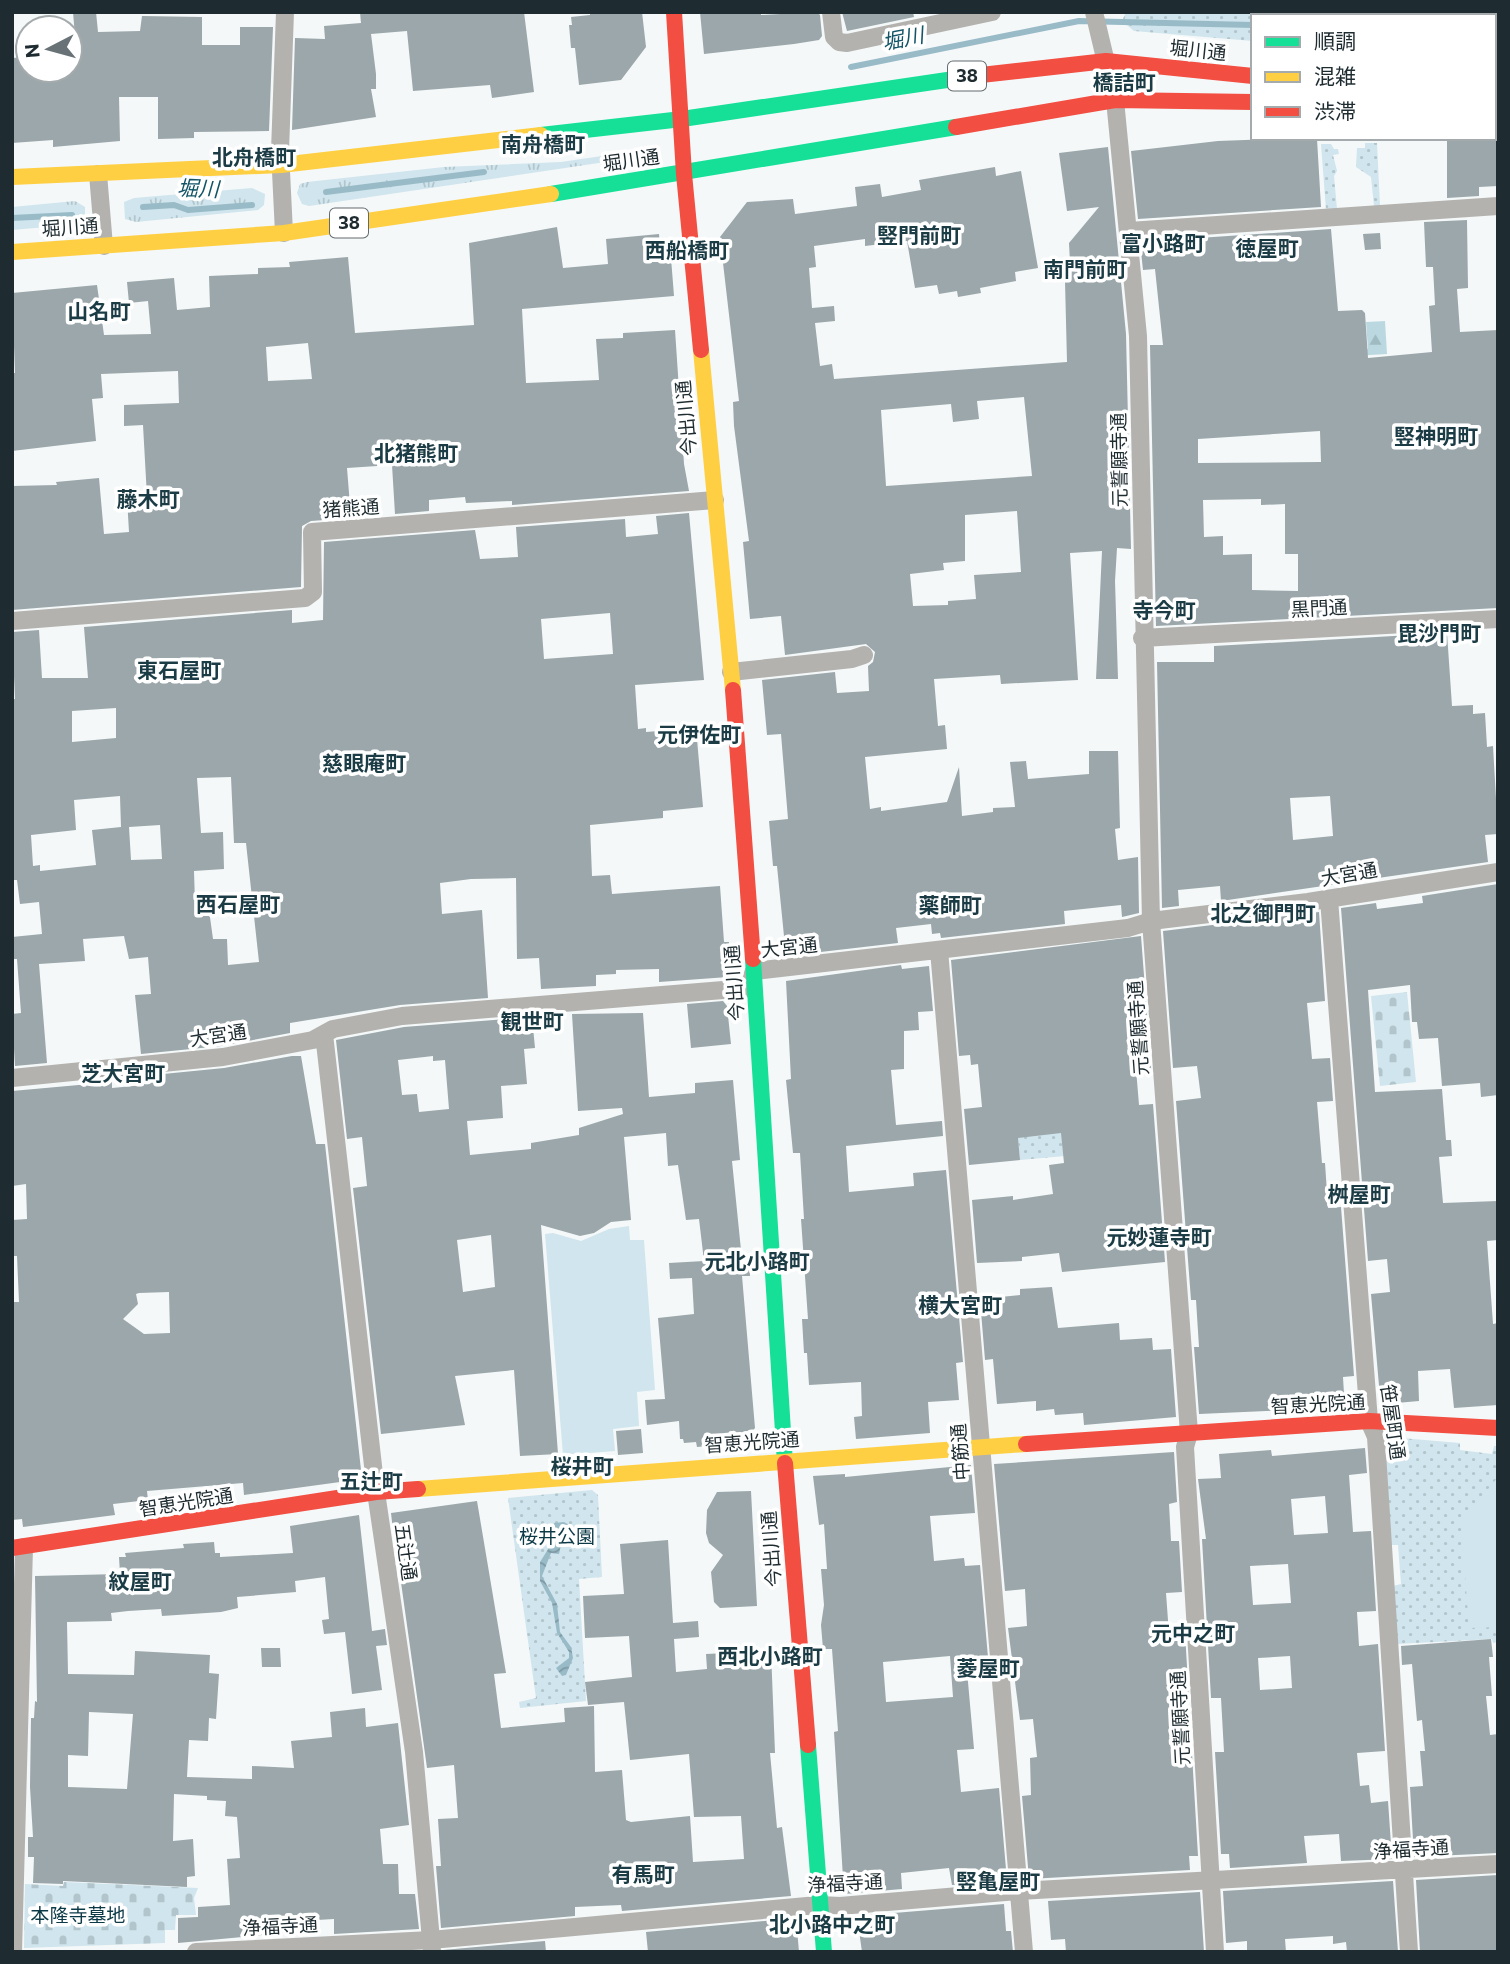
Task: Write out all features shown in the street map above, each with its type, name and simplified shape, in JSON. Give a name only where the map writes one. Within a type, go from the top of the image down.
[{"type":"main road","name":"今出川通","points":[[674,12],[684,174],[731,672],[754,971],[785,1460],[818,1905],[824,1952]]},
{"type":"main road","name":"堀川通","points":[[12,177],[281,165],[682,119],[959,77],[1106,61],[1251,76]]},
{"type":"main road","name":"堀川通","points":[[12,252],[284,233],[684,174],[1115,100],[1251,102]]},
{"type":"main road","name":"智恵光院通","points":[[18,1547],[376,1492],[785,1460],[1369,1421],[1498,1428]]},
{"type":"street","points":[[284,233],[281,165],[285,12]]},
{"type":"street","points":[[831,12],[834,37],[839,42],[847,43],[992,12]]},
{"type":"street","name":"元誓願寺通","points":[[1096,17],[1115,100],[1138,336],[1142,638],[1151,921],[1189,1433],[1185,1447],[1215,1952]]},
{"type":"street","points":[[98,174],[104,246]]},
{"type":"street","points":[[1129,231],[1498,206]]},
{"type":"street","name":"猪熊通","points":[[12,621],[305,598],[313,592],[312,532],[715,500]]},
{"type":"street","name":"黒門通","points":[[1142,638],[1498,619]]},
{"type":"street","points":[[731,672],[852,659],[864,654]]},
{"type":"street","name":"大宮通","points":[[12,1078],[223,1057],[313,1040],[333,1029],[402,1016],[748,988],[754,971],[1128,928],[1151,921],[1329,899],[1498,872]]},
{"type":"street","name":"笹屋町通","points":[[1329,899],[1369,1421],[1376,1437],[1409,1952]]},
{"type":"street","name":"中筋通","points":[[939,950],[1024,1952]]},
{"type":"street","name":"五辻通","points":[[324,1034],[376,1492],[414,1752],[432,1946]]},
{"type":"street","points":[[13,1952],[18,1547]]},
{"type":"street","name":"浄福寺通","points":[[196,1952],[432,1946],[818,1905],[840,1906],[1019,1891],[1498,1864]]},
{"type":"green space","points":[[1126,12],[1498,12],[1498,44],[1496,14],[1251,14],[1251,41],[1134,31],[1122,21]]},
{"type":"green space","points":[[1365,143],[1377,143],[1380,206],[1374,206],[1371,177],[1356,167],[1357,148],[1365,148]]},
{"type":"green space","points":[[1321,144],[1331,144],[1334,149],[1338,149],[1339,154],[1333,155],[1337,171],[1334,176],[1337,209],[1326,210]]},
{"type":"green space","points":[[609,155],[614,157],[612,161],[309,206],[302,204],[297,193],[300,184],[307,182],[444,167],[561,162]]},
{"type":"green space","points":[[252,188],[265,194],[264,205],[258,210],[136,222],[125,219],[124,202],[134,198]]},
{"type":"green space","points":[[75,201],[85,207],[85,218],[81,224],[12,230],[12,207]]},
{"type":"green space","points":[[1385,321],[1387,354],[1338,357],[1352,351],[1368,349],[1366,322]]},
{"type":"green space","points":[[1407,992],[1416,1082],[1380,1086],[1371,996]]},
{"type":"green space","points":[[1016,1121],[1062,1127],[1065,1156],[1020,1160]]},
{"type":"green space","points":[[629,1226],[630,1240],[644,1240],[655,1390],[637,1392],[639,1426],[613,1429],[615,1451],[563,1455],[545,1234],[553,1233],[581,1241],[609,1229]]},
{"type":"green space","points":[[1389,1437],[1460,1443],[1460,1450],[1492,1454],[1494,1446],[1498,1446],[1498,1642],[1493,1643],[1492,1639],[1397,1644],[1393,1586],[1401,1584],[1398,1545],[1389,1545],[1384,1443]]},
{"type":"green space","points":[[1498,1477],[1498,1627],[1469,1628],[1461,1522]]},
{"type":"green space","name":"桜井公園","points":[[592,1490],[598,1495],[602,1577],[579,1579],[586,1701],[520,1708],[519,1702],[536,1698],[508,1498]]},
{"type":"green space","name":"本隆寺墓地","points":[[64,1882],[198,1888],[194,1898],[196,1915],[176,1915],[175,1930],[165,1930],[165,1943],[24,1948],[25,1884],[63,1886]]},
{"type":"water","points":[[564,1522],[574,1528],[575,1537],[562,1540],[559,1554],[551,1553],[542,1576],[557,1604],[560,1632],[571,1647],[573,1658],[566,1675],[562,1676],[556,1668],[569,1658],[569,1652],[557,1633],[552,1603],[540,1581],[540,1562],[552,1543],[554,1523]]},
{"type":"building","points":[[96,12],[98,32],[140,31],[142,16],[202,17],[202,45],[240,45],[240,27],[273,27],[269,131],[194,132],[194,138],[158,139],[158,97],[119,97],[120,141],[53,147],[53,140],[12,143],[12,58],[14,84],[84,84],[84,14],[73,14]]},
{"type":"building","points":[[360,12],[524,12],[534,92],[492,98],[490,85],[413,91],[407,31],[371,34],[376,89],[371,89],[376,117],[292,130],[295,38],[325,39],[324,26],[361,23]]},
{"type":"building","points":[[590,12],[642,12],[646,47],[621,80],[579,85],[575,48],[571,48],[569,25],[572,25],[571,17],[590,15]]},
{"type":"building","points":[[700,12],[761,12],[761,15],[817,12],[820,15],[822,36],[819,40],[794,44],[704,54]]},
{"type":"building","points":[[842,12],[913,12],[914,17],[847,31]]},
{"type":"building","points":[[1317,140],[1321,207],[1138,219],[1131,151],[1218,141]]},
{"type":"building","points":[[1447,140],[1498,141],[1498,186],[1479,187],[1479,196],[1447,198]]},
{"type":"building","points":[[1108,147],[1126,334],[1131,549],[1117,548],[1115,581],[1118,679],[1096,679],[1102,551],[1070,553],[1078,680],[1001,684],[1000,675],[934,679],[938,726],[945,725],[947,749],[865,757],[870,809],[881,807],[881,811],[947,802],[959,767],[962,816],[993,812],[993,808],[1015,807],[1010,762],[1026,761],[1028,779],[1089,774],[1089,751],[1118,751],[1120,828],[1115,829],[1118,860],[1138,857],[1139,913],[1122,917],[1121,905],[1064,911],[1065,924],[941,938],[940,933],[932,934],[931,924],[896,928],[898,943],[786,956],[777,866],[773,866],[769,821],[788,819],[781,734],[767,735],[762,680],[835,672],[837,693],[869,691],[868,666],[873,662],[875,652],[866,644],[785,655],[781,616],[750,619],[743,542],[749,541],[734,426],[733,402],[739,401],[720,237],[747,202],[793,199],[795,214],[857,206],[855,187],[880,184],[882,197],[921,190],[919,180],[995,167],[996,176],[1021,171],[1038,268],[1015,272],[1016,281],[980,288],[981,293],[958,297],[957,291],[939,294],[937,285],[915,288],[907,241],[865,246],[865,239],[814,246],[816,267],[809,268],[812,308],[834,306],[835,321],[815,323],[820,366],[832,364],[834,379],[1067,362],[1065,281],[1071,281],[1069,243],[1099,207],[1067,211],[1059,153]],"holes":[[[1024,397],[1032,476],[886,486],[881,410],[951,404],[953,422],[979,419],[977,401]],[[1017,511],[1021,572],[974,575],[976,599],[948,601],[948,605],[913,606],[910,574],[944,570],[943,563],[965,561],[965,515]]]},
{"type":"building","points":[[1467,220],[1468,288],[1457,289],[1460,332],[1498,330],[1498,608],[1156,626],[1150,345],[1163,345],[1155,269],[1143,270],[1140,242],[1331,229],[1338,311],[1362,310],[1365,313],[1368,358],[1432,352],[1429,306],[1435,305],[1433,267],[1426,267],[1424,222]],"holes":[[[1320,431],[1321,462],[1198,463],[1198,439]],[[1261,499],[1261,505],[1285,504],[1285,554],[1298,554],[1298,591],[1252,590],[1252,554],[1223,555],[1223,536],[1204,537],[1203,500]]]},
{"type":"building","points":[[557,227],[563,268],[608,264],[606,239],[659,234],[661,259],[671,258],[674,296],[522,309],[526,383],[599,380],[596,339],[623,338],[623,333],[675,330],[684,464],[689,491],[512,505],[512,501],[466,503],[465,497],[429,500],[429,511],[395,514],[392,465],[347,468],[351,518],[311,521],[302,526],[301,587],[12,610],[12,486],[57,485],[56,482],[99,478],[104,534],[129,532],[127,498],[147,497],[143,425],[124,426],[124,405],[179,403],[178,371],[101,374],[103,398],[92,399],[96,441],[12,451],[12,373],[15,373],[12,293],[97,285],[104,335],[151,334],[148,301],[129,303],[127,282],[174,278],[177,310],[210,307],[209,276],[258,274],[258,268],[290,267],[289,262],[348,257],[355,333],[474,325],[469,243]],"holes":[[[308,343],[312,379],[268,381],[266,347]]]},
{"type":"building","points":[[1380,233],[1381,249],[1365,250],[1363,234]]},
{"type":"building","points":[[689,513],[704,680],[635,685],[638,729],[646,728],[646,732],[696,728],[703,807],[663,811],[663,818],[590,825],[592,876],[610,875],[612,894],[720,886],[724,942],[729,942],[728,977],[659,982],[659,969],[616,970],[616,974],[596,975],[596,986],[541,989],[539,958],[517,959],[516,878],[471,879],[440,883],[442,914],[482,910],[488,998],[400,1005],[290,1023],[290,1033],[221,1046],[141,1054],[135,995],[151,994],[148,957],[129,959],[124,936],[83,939],[85,961],[39,964],[47,1063],[15,1066],[12,1014],[21,1013],[17,959],[12,959],[12,937],[42,934],[39,902],[20,904],[17,880],[12,880],[12,699],[15,699],[12,632],[39,630],[42,678],[88,678],[84,627],[292,610],[292,623],[323,620],[324,542],[475,530],[480,559],[518,557],[516,527],[625,519],[626,537],[658,534],[656,516]],"holes":[[[610,613],[613,654],[544,659],[541,619]],[[116,708],[116,738],[72,742],[72,711]],[[231,777],[234,843],[246,843],[259,962],[228,965],[227,939],[213,939],[208,903],[195,904],[194,871],[224,869],[223,832],[201,833],[197,778]],[[120,796],[121,827],[92,830],[96,865],[40,871],[40,865],[33,866],[31,835],[76,830],[74,800]],[[160,825],[162,859],[131,860],[129,827]]]},
{"type":"building","points":[[1447,633],[1452,706],[1473,705],[1473,714],[1485,713],[1487,747],[1493,746],[1498,834],[1485,835],[1488,862],[1221,901],[1220,886],[1178,890],[1179,906],[1162,908],[1157,662],[1214,662],[1214,646]],"holes":[[[1330,796],[1333,836],[1293,840],[1290,798]]]},
{"type":"building","points":[[1498,884],[1498,1095],[1481,1097],[1480,1083],[1442,1086],[1438,1038],[1419,1039],[1417,1022],[1412,1022],[1410,985],[1368,990],[1375,1092],[1442,1089],[1446,1140],[1451,1140],[1452,1156],[1439,1157],[1443,1203],[1498,1201],[1498,1240],[1487,1241],[1493,1324],[1498,1323],[1498,1405],[1454,1408],[1450,1369],[1418,1371],[1419,1401],[1385,1404],[1380,1397],[1371,1294],[1390,1292],[1387,1259],[1368,1261],[1341,908],[1376,903],[1377,909],[1423,903],[1422,896]]},
{"type":"building","points":[[1319,912],[1325,1001],[1307,1003],[1312,1059],[1330,1058],[1333,1101],[1317,1102],[1328,1208],[1341,1207],[1354,1376],[1343,1377],[1344,1394],[1289,1397],[1290,1410],[1199,1414],[1194,1347],[1199,1347],[1196,1300],[1191,1300],[1176,1101],[1201,1098],[1197,1066],[1173,1068],[1163,931]]},
{"type":"building","points":[[1141,936],[1151,1068],[1136,1069],[1139,1105],[1153,1104],[1165,1262],[1062,1272],[1059,1253],[1022,1257],[1022,1261],[977,1263],[972,1200],[1013,1196],[1013,1200],[1053,1194],[1049,1165],[1064,1163],[1061,1133],[1018,1138],[1020,1160],[969,1165],[964,1109],[982,1107],[978,1064],[971,1065],[970,1055],[959,1056],[951,960]]},
{"type":"building","points":[[901,965],[902,969],[929,966],[933,1011],[918,1012],[919,1030],[904,1031],[904,1069],[891,1070],[896,1125],[942,1121],[943,1136],[846,1146],[849,1192],[914,1186],[913,1173],[946,1170],[963,1362],[956,1363],[959,1400],[928,1402],[930,1433],[856,1439],[854,1417],[862,1416],[861,1382],[809,1385],[807,1353],[804,1353],[802,1319],[808,1319],[801,1219],[804,1219],[800,1153],[793,1153],[786,1080],[791,1079],[786,981]]},
{"type":"building","points":[[723,1001],[727,1006],[731,1044],[691,1048],[687,1004]]},
{"type":"building","points":[[643,1013],[649,1097],[695,1093],[695,1083],[733,1080],[740,1160],[732,1161],[742,1260],[749,1260],[750,1276],[742,1276],[755,1428],[742,1443],[697,1447],[696,1442],[684,1443],[683,1439],[680,1439],[679,1421],[647,1425],[645,1400],[665,1399],[658,1318],[694,1314],[692,1278],[670,1279],[669,1263],[704,1261],[699,1219],[686,1220],[678,1165],[668,1166],[666,1133],[624,1137],[631,1220],[611,1222],[594,1233],[580,1236],[541,1225],[558,1454],[520,1456],[514,1370],[455,1376],[465,1425],[381,1434],[353,1188],[367,1186],[362,1137],[347,1139],[336,1040],[404,1027],[532,1017],[535,1048],[524,1049],[527,1084],[501,1086],[503,1118],[467,1121],[470,1155],[531,1149],[531,1143],[579,1135],[579,1128],[623,1114],[622,1108],[578,1111],[572,1014]],"holes":[[[433,1056],[433,1061],[445,1060],[449,1109],[419,1112],[417,1094],[402,1095],[398,1060]],[[491,1235],[495,1287],[463,1292],[457,1240]]]},
{"type":"building","points":[[301,1056],[316,1144],[325,1144],[362,1479],[244,1495],[243,1483],[147,1491],[148,1500],[113,1504],[115,1515],[23,1527],[22,1519],[12,1520],[12,1302],[19,1302],[17,1256],[12,1256],[12,1220],[27,1219],[26,1184],[12,1186],[12,1091],[112,1082],[112,1088],[144,1085],[143,1076],[224,1068]],"holes":[[[169,1292],[170,1333],[144,1334],[123,1319],[138,1304],[136,1294]]]},
{"type":"building","points":[[1052,1287],[1058,1328],[1119,1323],[1120,1340],[1152,1338],[1153,1350],[1171,1349],[1176,1417],[1084,1425],[1083,1413],[1055,1415],[1054,1409],[1036,1411],[1036,1401],[997,1404],[993,1359],[985,1360],[980,1299],[1020,1295],[1020,1289]]},
{"type":"building","points":[[641,1429],[643,1453],[618,1455],[616,1431]]},
{"type":"building","points":[[1365,1448],[1367,1473],[1349,1475],[1353,1532],[1371,1531],[1376,1611],[1357,1612],[1359,1646],[1378,1644],[1385,1751],[1357,1753],[1360,1786],[1369,1785],[1371,1803],[1388,1801],[1392,1859],[1341,1861],[1339,1834],[1304,1836],[1307,1863],[1230,1868],[1229,1854],[1221,1854],[1215,1752],[1224,1752],[1221,1698],[1211,1698],[1202,1539],[1206,1539],[1198,1479],[1221,1478],[1219,1454],[1271,1450],[1272,1456]],"holes":[[[1325,1496],[1328,1533],[1294,1535],[1291,1499]],[[1288,1564],[1291,1603],[1253,1605],[1250,1566]],[[1290,1656],[1292,1688],[1260,1690],[1258,1658]]]},
{"type":"building","points":[[1174,1452],[1177,1502],[1169,1504],[1171,1541],[1179,1541],[1182,1592],[1166,1593],[1169,1634],[1185,1633],[1189,1700],[1175,1700],[1178,1738],[1189,1737],[1192,1754],[1198,1856],[1189,1856],[1190,1870],[1029,1879],[1022,1796],[1031,1795],[1030,1758],[1037,1757],[1033,1719],[1020,1720],[1008,1628],[1027,1626],[1025,1589],[1005,1591],[994,1464]]},
{"type":"building","points":[[971,1465],[975,1513],[930,1516],[934,1561],[964,1558],[965,1566],[980,1565],[989,1669],[967,1671],[974,1749],[957,1750],[961,1792],[999,1788],[1007,1881],[952,1885],[949,1868],[901,1873],[902,1889],[844,1894],[832,1649],[823,1649],[821,1625],[824,1605],[821,1569],[827,1569],[824,1524],[819,1525],[813,1476],[845,1474],[845,1477]],"holes":[[[950,1656],[953,1697],[886,1702],[883,1662]]]},
{"type":"building","points":[[751,1491],[757,1606],[720,1608],[714,1602],[711,1572],[723,1555],[709,1543],[706,1533],[707,1510],[717,1492]]},
{"type":"building","points":[[477,1501],[506,1673],[494,1674],[501,1728],[565,1722],[564,1708],[594,1706],[595,1772],[622,1770],[626,1820],[631,1822],[690,1816],[693,1862],[744,1859],[741,1816],[694,1817],[689,1754],[630,1760],[624,1702],[588,1705],[585,1682],[632,1677],[629,1636],[585,1638],[583,1596],[624,1594],[620,1544],[668,1540],[673,1623],[698,1621],[699,1637],[674,1639],[676,1672],[707,1669],[706,1654],[771,1651],[775,1753],[770,1753],[777,1828],[782,1827],[791,1896],[622,1911],[621,1905],[575,1907],[575,1916],[441,1928],[436,1866],[441,1866],[438,1819],[458,1818],[454,1765],[427,1768],[399,1568],[403,1568],[397,1529],[393,1530],[391,1513]]},
{"type":"building","points":[[359,1515],[372,1631],[385,1629],[387,1645],[376,1646],[382,1690],[352,1694],[345,1632],[324,1634],[322,1620],[329,1619],[325,1577],[295,1581],[296,1592],[237,1597],[238,1608],[221,1612],[162,1616],[161,1609],[128,1611],[111,1613],[112,1621],[67,1622],[68,1674],[134,1675],[135,1651],[210,1655],[209,1673],[219,1674],[216,1719],[209,1718],[208,1741],[189,1740],[187,1777],[252,1779],[252,1766],[294,1768],[291,1741],[332,1737],[330,1712],[365,1708],[366,1727],[398,1723],[409,1825],[380,1829],[383,1864],[398,1864],[399,1894],[415,1894],[419,1929],[334,1934],[334,1919],[283,1922],[284,1933],[178,1943],[178,1918],[198,1917],[198,1907],[230,1905],[227,1859],[240,1858],[237,1817],[225,1816],[226,1801],[207,1800],[207,1796],[174,1794],[173,1841],[193,1839],[195,1876],[187,1877],[187,1887],[63,1881],[63,1884],[33,1883],[34,1857],[28,1857],[28,1837],[33,1837],[30,1787],[31,1718],[34,1718],[35,1701],[37,1702],[35,1576],[120,1574],[119,1557],[126,1557],[125,1553],[184,1548],[183,1544],[214,1542],[215,1553],[220,1553],[220,1557],[293,1553],[290,1526]],"holes":[[[89,1712],[133,1714],[127,1789],[68,1787],[68,1755],[88,1756]]]},
{"type":"building","points":[[1491,1639],[1493,1657],[1489,1657],[1492,1696],[1486,1696],[1490,1735],[1498,1734],[1498,1853],[1414,1857],[1410,1787],[1423,1786],[1420,1751],[1425,1751],[1422,1720],[1417,1721],[1412,1664],[1402,1665],[1401,1646]]},
{"type":"building","points":[[261,1648],[280,1648],[281,1667],[262,1667]]},
{"type":"building","points":[[1498,1875],[1498,1952],[1420,1952],[1416,1880]]},
{"type":"building","points":[[1393,1881],[1398,1952],[1347,1952],[1346,1942],[1333,1944],[1333,1936],[1285,1939],[1286,1952],[1247,1952],[1247,1941],[1226,1943],[1223,1891]]},
{"type":"building","points":[[1200,1892],[1204,1952],[1066,1952],[1065,1939],[1051,1940],[1048,1901]]},
{"type":"building","points":[[1004,1904],[1006,1931],[1011,1931],[1013,1952],[862,1952],[857,1916]]},
{"type":"building","points":[[796,1918],[799,1952],[648,1952],[646,1932]]},
{"type":"building","points":[[545,1941],[546,1952],[443,1952],[443,1950]]},
{"type":"waterway","name":"堀川","points":[[851,67],[1079,21],[1251,25]]},
{"type":"waterway","name":"堀川","points":[[326,192],[484,172]]},
{"type":"waterway","name":"堀川","points":[[143,207],[174,205],[188,210],[252,205]]},
{"type":"waterway","name":"堀川","points":[[12,218],[72,215]]},
{"type":"traffic: fast","points":[[541,135],[682,119],[981,75]]},
{"type":"traffic: fast","points":[[551,194],[956,127]]},
{"type":"traffic: fast","points":[[753,959],[785,1463]]},
{"type":"traffic: fast","points":[[808,1745],[824,1952]]},
{"type":"traffic: slow","points":[[12,177],[281,165],[541,135]]},
{"type":"traffic: slow","points":[[12,252],[284,233],[551,194]]},
{"type":"traffic: slow","points":[[701,350],[733,690]]},
{"type":"traffic: slow","points":[[418,1489],[1026,1444]]},
{"type":"traffic: jam","points":[[674,12],[684,174],[701,350]]},
{"type":"traffic: jam","points":[[981,75],[1106,61],[1251,76]]},
{"type":"traffic: jam","points":[[956,127],[1115,100],[1251,102]]},
{"type":"traffic: jam","points":[[733,690],[753,959]]},
{"type":"traffic: jam","points":[[1026,1444],[1369,1421],[1498,1428]]},
{"type":"traffic: jam","points":[[785,1463],[808,1745]]},
{"type":"traffic: jam","points":[[12,1548],[376,1492],[418,1489]]},
{"type":"district","name":"橋詰町","points":[[1124,83]]},
{"type":"district","name":"南舟橋町","points":[[543,145]]},
{"type":"district","name":"北舟橋町","points":[[254,158]]},
{"type":"district","name":"竪門前町","points":[[919,236]]},
{"type":"district","name":"富小路町","points":[[1163,244]]},
{"type":"district","name":"徳屋町","points":[[1267,249]]},
{"type":"district","name":"西船橋町","points":[[687,251]]},
{"type":"district","name":"南門前町","points":[[1085,270]]},
{"type":"district","name":"山名町","points":[[99,312]]},
{"type":"district","name":"竪神明町","points":[[1436,437]]},
{"type":"district","name":"北猪熊町","points":[[416,454]]},
{"type":"district","name":"藤木町","points":[[148,500]]},
{"type":"district","name":"寺今町","points":[[1164,611]]},
{"type":"district","name":"毘沙門町","points":[[1439,634]]},
{"type":"district","name":"東石屋町","points":[[179,671]]},
{"type":"district","name":"元伊佐町","points":[[699,735]]},
{"type":"district","name":"慈眼庵町","points":[[364,764]]},
{"type":"district","name":"西石屋町","points":[[238,905]]},
{"type":"district","name":"薬師町","points":[[950,906]]},
{"type":"district","name":"北之御門町","points":[[1263,914]]},
{"type":"district","name":"観世町","points":[[532,1022]]},
{"type":"district","name":"芝大宮町","points":[[123,1074]]},
{"type":"district","name":"桝屋町","points":[[1359,1195]]},
{"type":"district","name":"元妙蓮寺町","points":[[1159,1238]]},
{"type":"district","name":"元北小路町","points":[[757,1262]]},
{"type":"district","name":"横大宮町","points":[[960,1306]]},
{"type":"district","name":"桜井町","points":[[582,1467]]},
{"type":"district","name":"五辻町","points":[[371,1482]]},
{"type":"district","name":"紋屋町","points":[[140,1582]]},
{"type":"district","name":"元中之町","points":[[1193,1634]]},
{"type":"district","name":"西北小路町","points":[[770,1657]]},
{"type":"district","name":"菱屋町","points":[[988,1669]]},
{"type":"district","name":"有馬町","points":[[643,1875]]},
{"type":"district","name":"竪亀屋町","points":[[998,1882]]},
{"type":"district","name":"北小路中之町","points":[[832,1925]]}]
